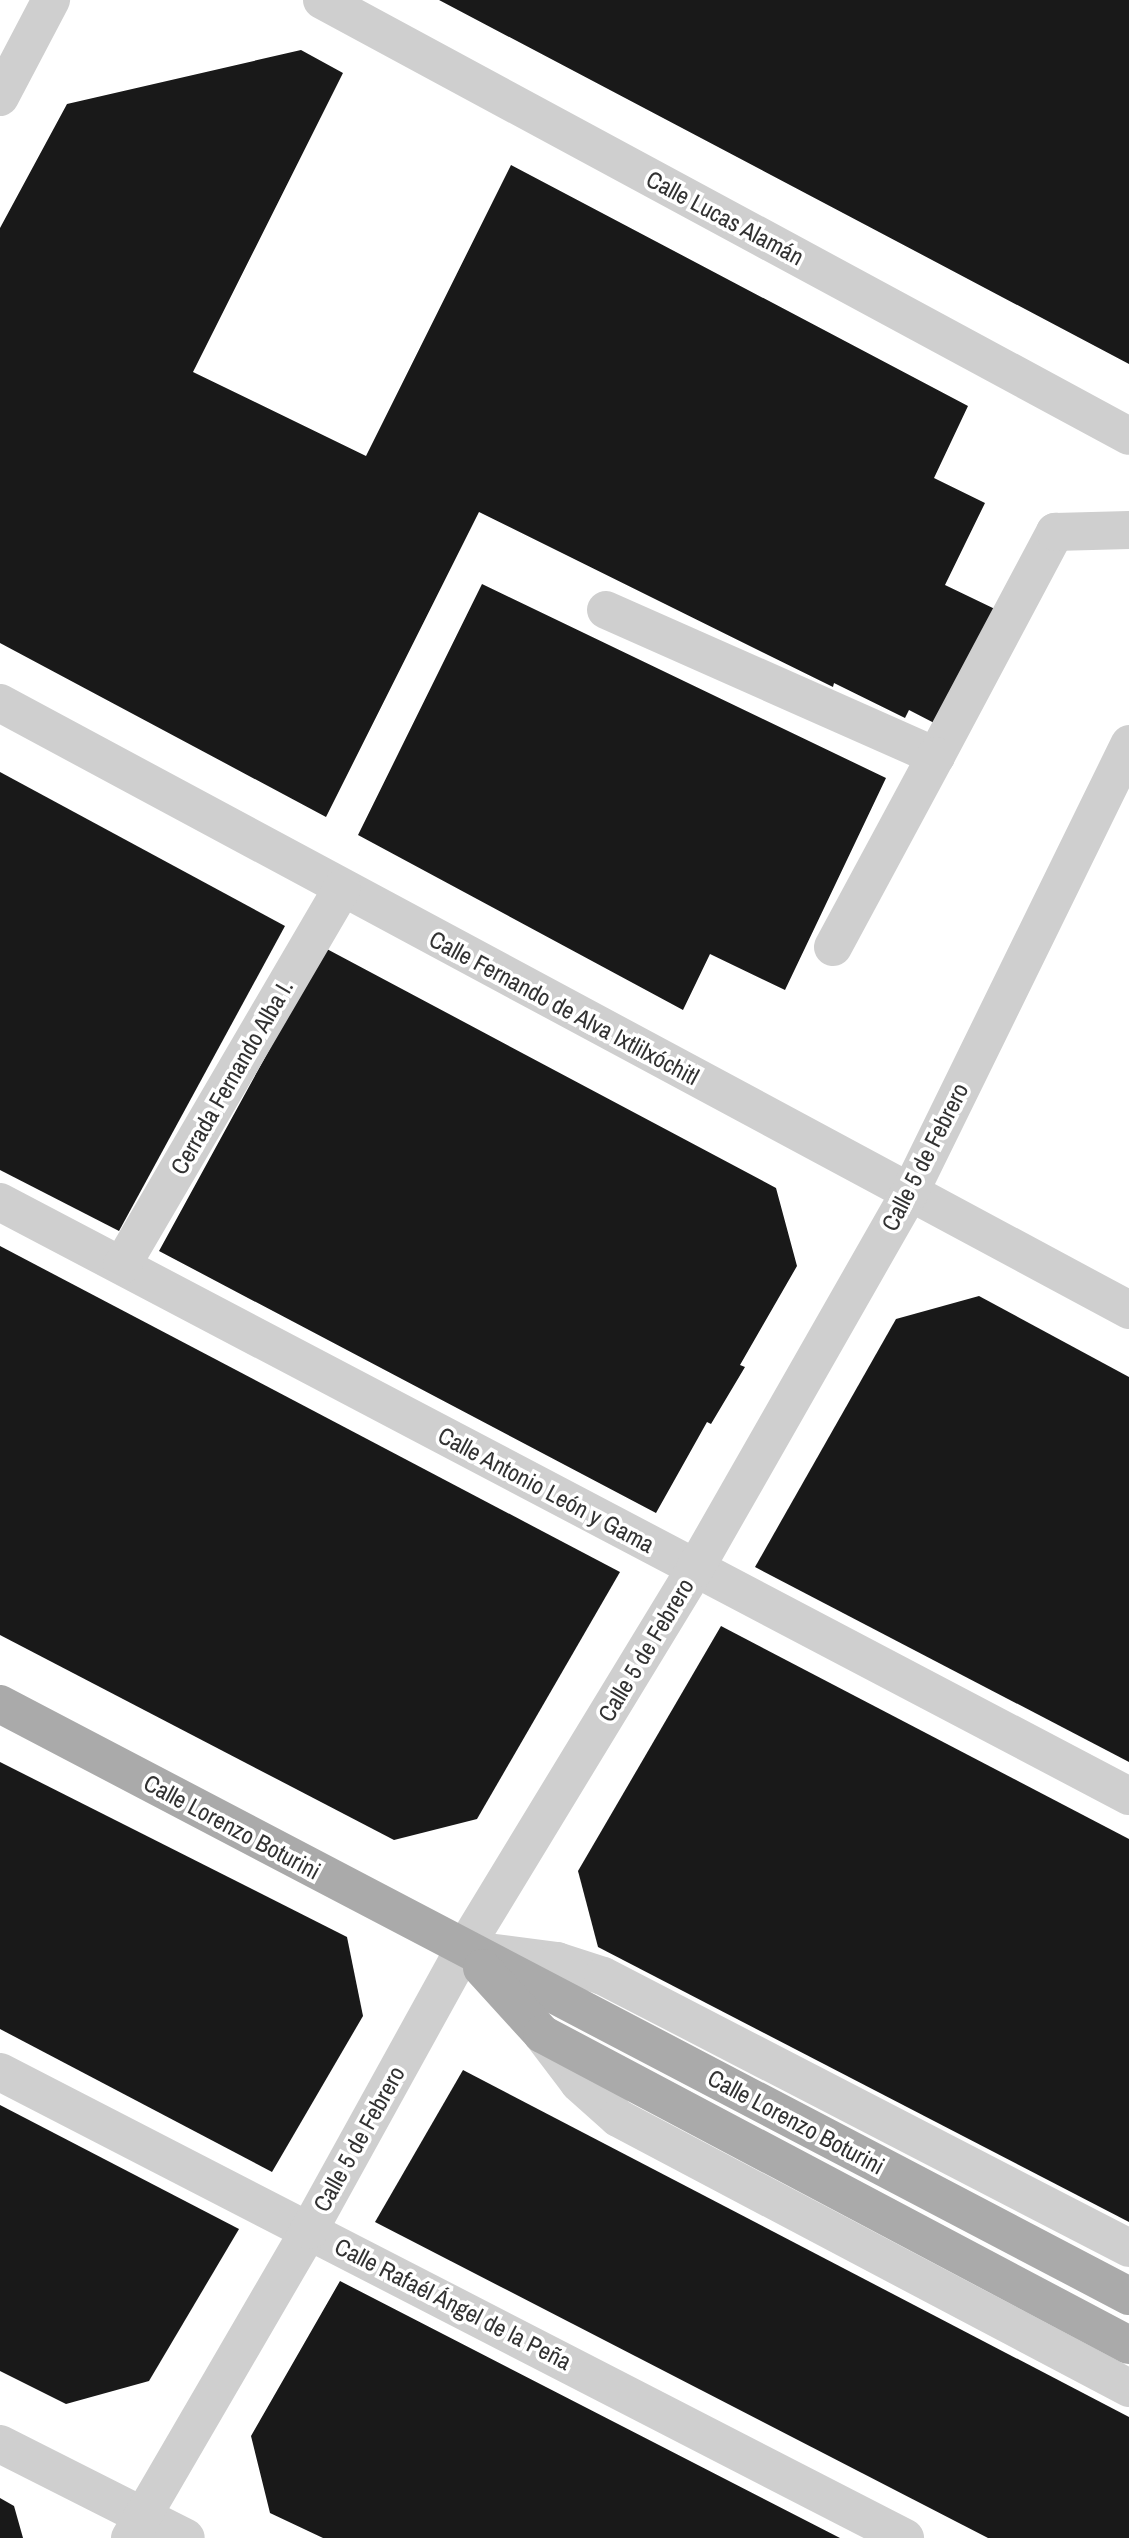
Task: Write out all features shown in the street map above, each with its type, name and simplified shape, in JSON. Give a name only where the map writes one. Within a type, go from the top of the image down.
[{"type":"main road","name":"Calle Lorenzo Boturini","points":[[0,1704],[1129,2296]]},
{"type":"main road","name":"Calle Lorenzo Boturini","points":[[464,1949],[542,2034],[1129,2345]]},
{"type":"street","points":[[0,97],[51,0]]},
{"type":"street","name":"Calle Lucas Alamán","points":[[322,0],[1129,436]]},
{"type":"street","points":[[833,947],[1055,532],[1129,530]]},
{"type":"street","points":[[607,610],[936,757]]},
{"type":"street","name":"Calle Fernando de Alva Ixtlilxóchitl","points":[[0,703],[1129,1310]]},
{"type":"street","name":"Calle 5 de Febrero","points":[[136,2527],[309,2230],[464,1949],[695,1569],[910,1192],[1129,744]]},
{"type":"street","name":"Cerrada Fernando Alba I.","points":[[122,1265],[342,889]]},
{"type":"street","name":"Calle Antonio León y Gama","points":[[0,1202],[1129,1796]]},
{"type":"street","name":"Calle Lorenzo Boturini","points":[[464,1949],[558,1961],[603,1976],[1129,2248]]},
{"type":"street","name":"Calle Lorenzo Boturini","points":[[542,2034],[579,2083],[618,2118],[1129,2388]]},
{"type":"street","name":"Calle Rafaél Ángel de la Peña","points":[[0,2072],[905,2538]]},
{"type":"street","points":[[0,2444],[136,2527],[186,2538]]},
{"type":"building","points":[[439,0],[1129,0],[1129,364],[737,157]]},
{"type":"building","points":[[301,50],[343,73],[193,372],[366,456],[511,165],[968,406],[934,478],[985,503],[945,585],[997,610],[940,726],[909,710],[905,718],[834,683],[833,687],[479,512],[326,817],[0,643],[0,228],[67,104]]},
{"type":"building","points":[[482,584],[886,778],[785,990],[710,954],[683,1010],[358,835]]},
{"type":"building","points":[[0,772],[285,926],[119,1231],[0,1170]]},
{"type":"building","points":[[325,948],[776,1188],[797,1266],[740,1365],[745,1367],[711,1424],[707,1422],[656,1513],[159,1251]]},
{"type":"building","points":[[0,1246],[620,1572],[477,1819],[394,1840],[0,1635]]},
{"type":"building","points":[[979,1296],[1129,1377],[1129,1762],[755,1567],[896,1319]]},
{"type":"building","points":[[721,1626],[1129,1839],[1129,2222],[598,1947],[578,1871]]},
{"type":"building","points":[[0,1762],[347,1937],[363,2016],[272,2172],[0,2029]]},
{"type":"building","points":[[463,2070],[1129,2417],[1129,2538],[988,2538],[375,2222]]},
{"type":"building","points":[[0,2105],[239,2229],[149,2381],[66,2404],[0,2371]]},
{"type":"building","points":[[340,2281],[840,2538],[323,2538],[270,2513],[251,2436]]},
{"type":"building","points":[[0,2498],[14,2506],[23,2538],[0,2538]]}]
